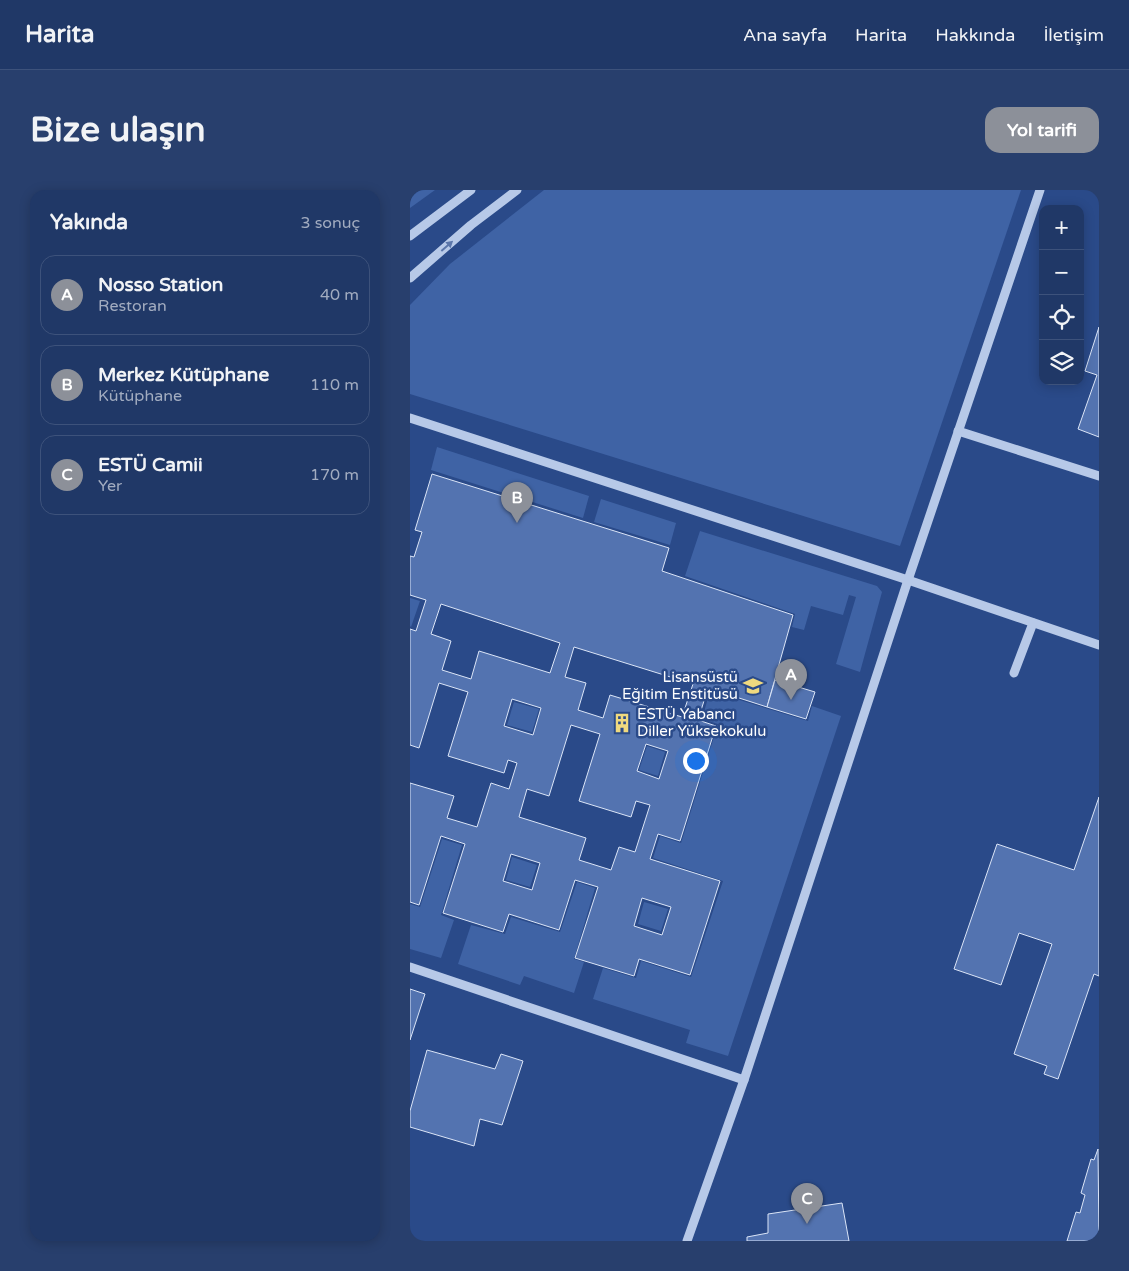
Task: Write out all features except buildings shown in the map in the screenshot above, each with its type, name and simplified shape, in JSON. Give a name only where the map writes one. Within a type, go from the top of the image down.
[{"type":"street","points":[[410,234],[472,190]]},
{"type":"street","points":[[410,278],[471,225],[518,190]]},
{"type":"street","points":[[688,1241],[744,1080],[908,580],[1040,190]]},
{"type":"street","points":[[410,418],[908,580],[1099,645]]},
{"type":"street","points":[[958,431],[1099,476]]},
{"type":"street","points":[[1014,673],[1033,623]]},
{"type":"street","points":[[410,966],[744,1080]]},
{"type":"shaded area","points":[[410,190],[435,190],[410,208]]},
{"type":"shaded area","points":[[544,190],[1021,190],[900,546],[410,394],[410,305],[450,264]]},
{"type":"shaded area","points":[[437,447],[589,496],[583,518],[431,470]]},
{"type":"shaded area","points":[[601,499],[676,523],[670,545],[594,522]]},
{"type":"shaded area","points":[[700,531],[877,586],[882,592],[860,672],[836,664],[856,597],[849,595],[843,615],[811,606],[804,630],[792,627],[795,614],[685,576]]},
{"type":"shaded area","points":[[410,598],[420,601],[411,627],[410,626]]},
{"type":"shaded area","points":[[710,691],[808,721],[812,706],[841,716],[728,1056],[686,1043],[690,1030],[593,999],[603,968],[636,978],[641,961],[691,977],[723,881],[653,858],[660,836],[681,843],[718,724],[702,719]]},
{"type":"shaded area","points":[[514,702],[539,709],[532,732],[507,725]]},
{"type":"shaded area","points":[[647,746],[665,752],[658,776],[639,770]]},
{"type":"shaded area","points":[[442,839],[462,845],[441,915],[454,920],[441,958],[410,949],[410,904],[420,907]]},
{"type":"shaded area","points":[[512,857],[537,865],[530,887],[506,880]]},
{"type":"shaded area","points":[[577,882],[595,888],[574,959],[584,962],[574,993],[524,976],[520,985],[458,964],[471,925],[505,934],[511,917],[560,932]]},
{"type":"shaded area","points":[[644,902],[668,909],[661,931],[638,924]]},
{"type":"place","name":"Merkez Kütüphane","points":[[517,523]]},
{"type":"place","name":"Lisansüstü Eğitim Enstitüsü","points":[[753,686]]},
{"type":"place","name":"Nosso Station","points":[[791,700]]},
{"type":"place","name":"ESTÜ Yabancı Diller Yüksekokulu","points":[[622,723]]},
{"type":"place","name":"ESTÜ Camii","points":[[807,1224]]}]
